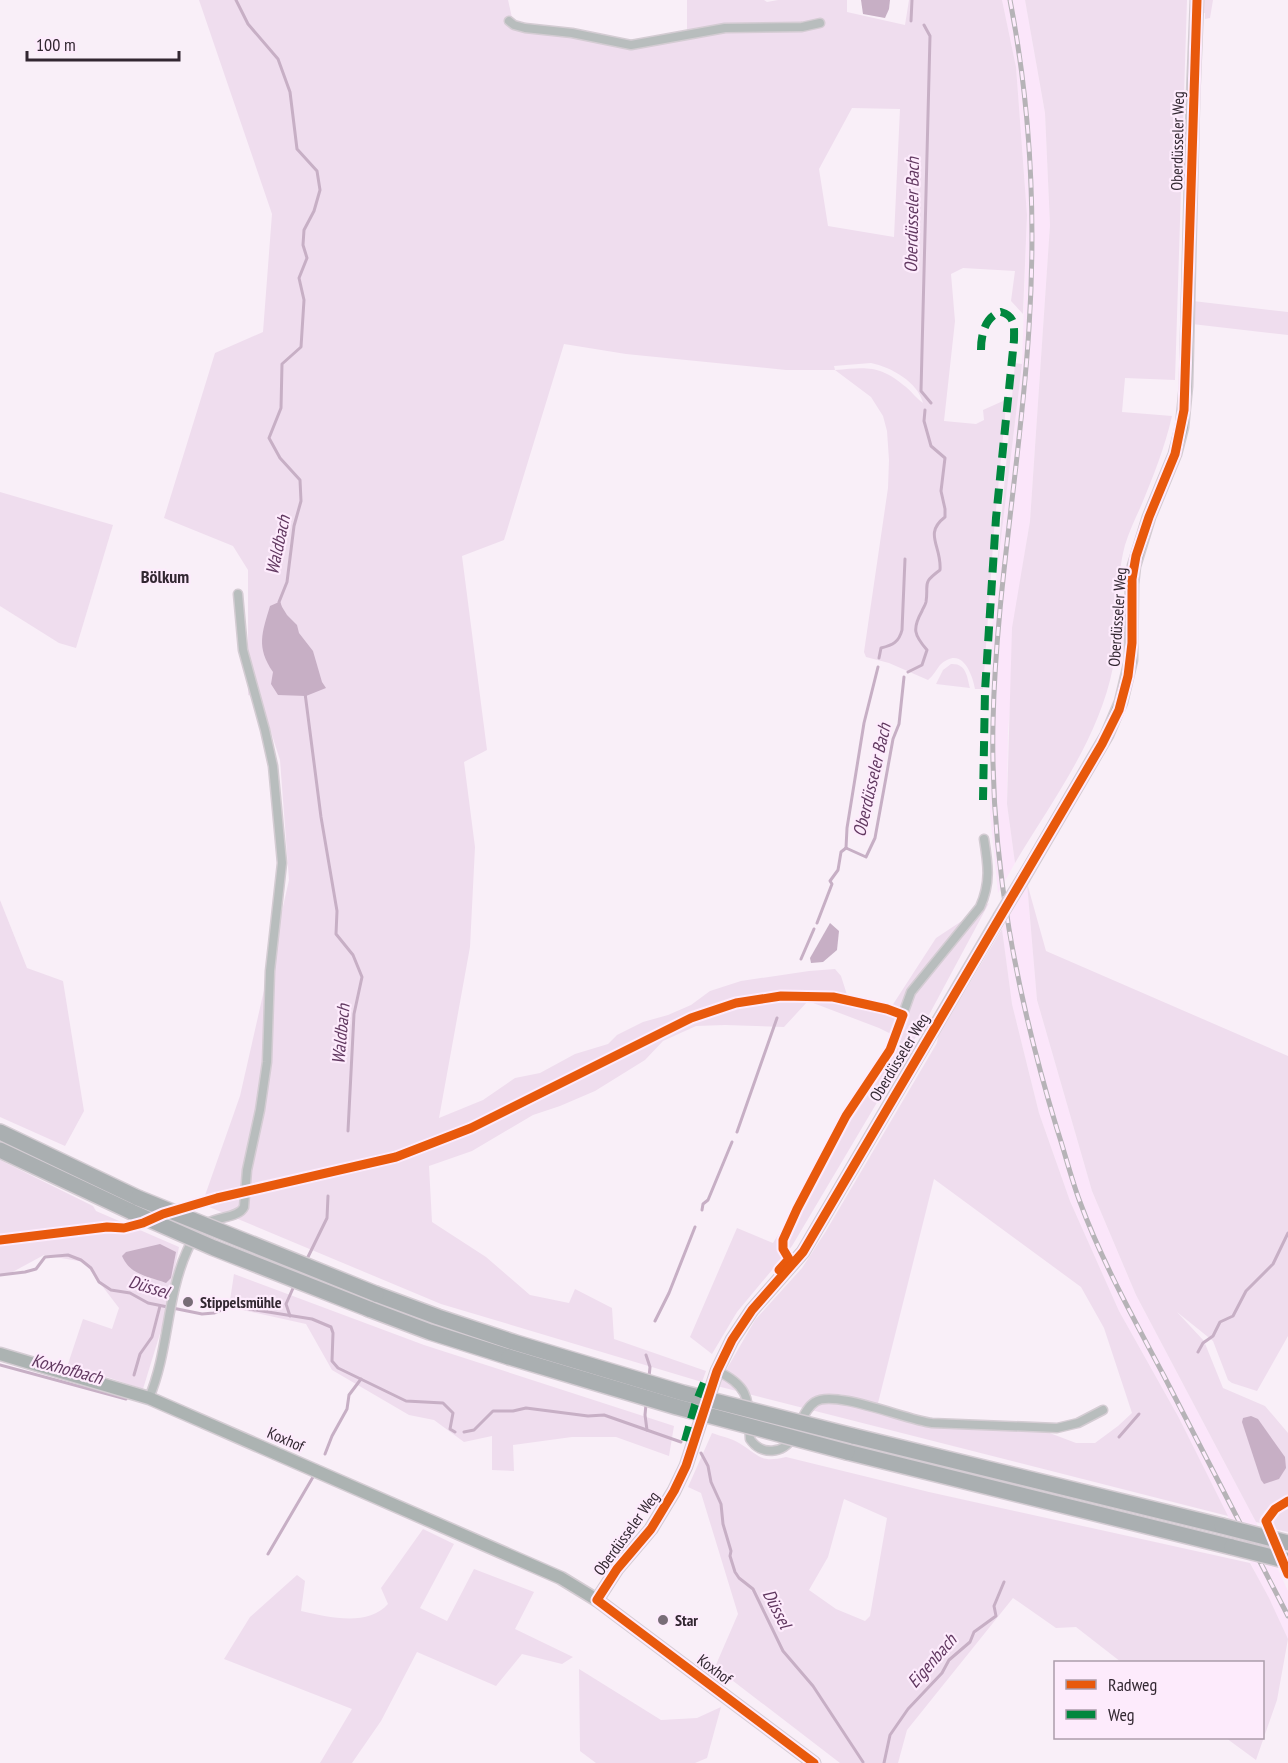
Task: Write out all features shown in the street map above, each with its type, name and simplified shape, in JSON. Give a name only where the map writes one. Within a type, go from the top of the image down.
[{"type":"highway","points":[[0,1132],[214,1248],[430,1332],[677,1407],[847,1452],[1288,1561]]},
{"type":"highway","points":[[0,1150],[135,1205],[438,1317],[513,1342],[683,1393],[1288,1543]]},
{"type":"street","name":"Oberdüsseler Weg","points":[[597,1600],[617,1569],[651,1529],[674,1491],[692,1448],[717,1371],[732,1340],[752,1310],[794,1263],[817,1230],[1102,744],[1119,710],[1131,660],[1132,584],[1136,556],[1172,461],[1182,427],[1186,386],[1197,0]]},
{"type":"street","points":[[509,21],[525,28],[572,33],[631,45],[725,28],[802,27],[820,22]]},
{"type":"street","points":[[149,1398],[157,1378],[179,1272],[197,1230],[209,1221],[237,1214],[243,1210],[247,1170],[260,1110],[267,1062],[270,971],[282,850],[273,766],[243,650],[238,594]]},
{"type":"street","name":"Oberdüsseler Weg","points":[[794,1263],[786,1256],[783,1240],[797,1209],[846,1116],[890,1050],[911,992],[980,907],[986,893],[989,872],[984,838]]},
{"type":"street","name":"Koxhof","points":[[0,1354],[149,1398],[561,1578],[597,1600],[814,1763]]},
{"type":"street","points":[[717,1371],[741,1388],[747,1396],[750,1439],[758,1448],[775,1452],[786,1447],[807,1410],[814,1402],[823,1398],[845,1400],[917,1421],[933,1423],[1057,1428],[1078,1423],[1103,1410]]},
{"type":"shaded area","points":[[199,0],[508,0],[513,22],[524,26],[638,42],[687,31],[687,0],[764,0],[767,2],[847,0],[847,12],[905,25],[909,0],[1002,0],[1016,67],[1027,215],[1023,314],[1011,301],[1015,271],[963,268],[951,274],[955,321],[944,421],[976,424],[984,420],[983,410],[1003,401],[1007,395],[994,531],[983,689],[975,689],[968,669],[960,659],[947,660],[928,680],[889,663],[866,657],[864,652],[888,488],[887,431],[883,416],[871,397],[835,370],[786,370],[626,354],[564,344],[504,540],[462,556],[487,750],[464,762],[475,847],[470,947],[439,1118],[483,1100],[515,1078],[540,1073],[575,1054],[608,1044],[617,1035],[643,1022],[668,1015],[691,1005],[710,991],[741,981],[835,969],[841,976],[848,998],[890,1009],[936,938],[989,903],[930,1013],[792,1246],[737,1312],[712,1354],[690,1337],[737,1228],[773,1243],[901,1039],[879,1028],[808,1001],[784,1027],[696,1026],[663,1041],[645,1060],[595,1091],[533,1115],[472,1151],[429,1166],[432,1222],[486,1257],[530,1295],[569,1303],[575,1289],[612,1308],[614,1339],[706,1371],[702,1382],[441,1304],[202,1204],[240,1096],[289,880],[280,760],[260,698],[248,695],[248,570],[233,546],[164,518],[215,353],[263,332],[272,214]],"holes":[[[852,108],[900,109],[894,237],[828,226],[819,169]],[[871,363],[887,368],[910,382],[916,388],[923,403],[897,380],[881,371],[865,368],[835,370],[834,366]]]},
{"type":"shaded area","points":[[861,0],[890,0],[885,18],[863,14]]},
{"type":"shaded area","points":[[1002,0],[1025,0],[1045,113],[1050,225],[1030,521],[1022,572],[1008,730],[1007,804],[1015,863],[998,893],[990,814],[992,628],[1022,364],[1027,215],[1016,67]]},
{"type":"shaded area","points":[[1025,0],[1187,0],[1175,380],[1125,378],[1122,412],[1172,416],[1158,462],[1125,545],[1120,575],[1116,652],[1106,694],[1086,744],[1073,769],[1015,863],[1007,804],[1012,628],[1030,521],[1050,225],[1045,113]]},
{"type":"shaded area","points":[[1201,0],[1213,0],[1210,18],[1205,19],[1205,13],[1201,9]]},
{"type":"shaded area","points":[[1193,301],[1288,312],[1288,335],[1192,324]]},
{"type":"shaded area","points":[[1015,363],[1022,364],[996,580]]},
{"type":"shaded area","points":[[0,492],[113,525],[76,648],[59,643],[0,606]]},
{"type":"shaded area","points":[[279,602],[313,651],[326,688],[306,696],[278,695],[271,684],[273,672],[264,655],[262,640],[270,606]]},
{"type":"shaded area","points":[[951,664],[963,668],[970,688],[936,684],[943,670]]},
{"type":"shaded area","points":[[1027,883],[1037,1000],[1092,1191],[1136,1295],[1256,1522],[1288,1591],[1288,1639],[1179,1418],[1119,1311],[1070,1201],[1039,1113],[1012,1004],[1002,929]]},
{"type":"shaded area","points":[[1027,883],[1046,951],[1288,1056],[1288,1336],[1257,1391],[1228,1380],[1213,1341],[1177,1312],[1204,1341],[1223,1388],[1265,1406],[1288,1433],[1288,1498],[1268,1511],[1264,1524],[1256,1522],[1136,1295],[1092,1191],[1037,1000]]},
{"type":"shaded area","points":[[0,900],[27,968],[63,981],[84,1111],[65,1146],[0,1117]]},
{"type":"shaded area","points":[[830,923],[839,931],[837,950],[823,962],[811,963],[810,958]]},
{"type":"shaded area","points":[[1002,929],[1012,1004],[1039,1113],[1070,1201],[1119,1311],[1179,1418],[1228,1516],[717,1386],[755,1320],[802,1268],[826,1231],[937,1043],[938,1036]],"holes":[[[934,1179],[1081,1287],[1104,1328],[1132,1413],[1095,1443],[1076,1443],[1047,1432],[963,1428],[813,1400],[830,1394],[838,1394],[853,1397],[877,1407]]]},
{"type":"shaded area","points":[[0,1160],[93,1206],[96,1211],[179,1247],[166,1314],[143,1389],[68,1364],[83,1319],[112,1329],[119,1308],[84,1262],[44,1255],[7,1275],[0,1274]]},
{"type":"shaded area","points":[[160,1244],[176,1252],[171,1278],[166,1283],[135,1271],[122,1256],[126,1252]]},
{"type":"shaded area","points":[[234,1274],[424,1345],[674,1426],[669,1456],[616,1437],[572,1437],[513,1445],[514,1471],[492,1470],[492,1436],[464,1442],[434,1420],[409,1415],[332,1370],[306,1324],[229,1307]]},
{"type":"shaded area","points":[[1251,1416],[1258,1419],[1285,1457],[1286,1468],[1279,1479],[1264,1484],[1242,1422],[1243,1418]]},
{"type":"shaded area","points":[[712,1433],[736,1441],[765,1459],[786,1457],[929,1492],[1250,1563],[1288,1639],[1277,1700],[1264,1737],[1264,1661],[1120,1661],[1076,1627],[1056,1628],[1013,1598],[907,1730],[898,1763],[840,1763],[715,1667],[738,1614],[701,1493],[688,1487]],"holes":[[[844,1499],[887,1518],[870,1616],[865,1621],[836,1609],[809,1590],[828,1557]]]},
{"type":"shaded area","points":[[1288,1503],[1288,1532],[1269,1528],[1272,1516]]},
{"type":"shaded area","points":[[423,1529],[454,1544],[420,1608],[447,1621],[474,1569],[534,1592],[515,1629],[573,1657],[562,1664],[522,1654],[496,1686],[417,1652],[381,1721],[352,1763],[320,1763],[352,1709],[224,1659],[250,1617],[297,1575],[305,1581],[301,1611],[323,1616],[359,1618],[380,1611],[388,1604],[381,1588]]},
{"type":"shaded area","points":[[579,1669],[661,1720],[697,1718],[721,1707],[707,1758],[695,1763],[596,1763],[580,1751]]},
{"type":"shaded area","points":[[1227,1739],[1263,1739],[1256,1760]]},
{"type":"waterway","name":"Waldbach","points":[[236,0],[248,24],[278,59],[290,92],[297,149],[317,171],[320,190],[314,211],[304,230],[303,245],[307,258],[299,278],[304,300],[301,347],[282,364],[281,408],[269,438],[280,458],[300,480],[301,501],[294,526],[287,582],[279,602],[280,606]]},
{"type":"waterway","name":"Oberdüsseler Bach","points":[[911,21],[912,0]]},
{"type":"waterway","name":"Oberdüsseler Bach","points":[[924,25],[930,36],[921,391],[931,403]]},
{"type":"waterway","name":"Oberdüsseler Bach","points":[[908,672],[922,665],[927,650],[917,636],[916,627],[926,602],[928,581],[940,570],[934,535],[935,529],[945,517],[941,491],[945,458],[931,446],[924,421],[925,410]]},
{"type":"waterway","points":[[879,658],[881,648],[895,642],[902,630],[905,559]]},
{"type":"waterway","points":[[846,848],[847,828],[864,723],[878,667]]},
{"type":"waterway","name":"Oberdüsseler Bach","points":[[846,848],[866,857],[875,838],[893,739],[899,724],[904,677]]},
{"type":"waterway","name":"Waldbach","points":[[305,693],[321,817],[337,911],[336,934],[353,955],[362,977],[354,1014],[348,1131]]},
{"type":"waterway","name":"Oberdüsseler Bach","points":[[817,923],[832,884],[830,881],[838,870],[841,852],[846,848]]},
{"type":"waterway","name":"Oberdüsseler Bach","points":[[801,959],[814,929]]},
{"type":"waterway","name":"Oberdüsseler Bach","points":[[737,1132],[777,1018]]},
{"type":"waterway","name":"Oberdüsseler Bach","points":[[702,1210],[732,1142]]},
{"type":"waterway","name":"Waldbach","points":[[306,1261],[327,1218],[328,1196]]},
{"type":"waterway","name":"Oberdüsseler Bach","points":[[655,1321],[669,1293],[695,1227]]},
{"type":"waterway","name":"Eigenbach","points":[[1198,1352],[1203,1343],[1213,1336],[1220,1322],[1233,1316],[1246,1291],[1273,1264],[1288,1233]]},
{"type":"waterway","name":"Düssel","points":[[0,1275],[36,1269],[45,1257],[68,1255],[81,1260],[91,1268],[99,1282],[111,1290],[130,1293],[148,1303],[202,1314],[214,1313],[236,1304],[249,1309],[312,1319],[331,1327],[333,1333],[332,1361],[338,1368],[406,1401],[443,1403],[453,1413],[450,1429],[455,1432]]},
{"type":"waterway","name":"Waldbach","points":[[290,1316],[286,1304],[294,1286]]},
{"type":"waterway","name":"Koxhofbach","points":[[134,1375],[140,1354],[152,1337],[160,1306]]},
{"type":"waterway","name":"Oberdüsseler Bach","points":[[646,1355],[650,1367],[649,1377]]},
{"type":"waterway","name":"Koxhofbach","points":[[0,1365],[126,1399]]},
{"type":"waterway","points":[[325,1454],[347,1409],[349,1395],[361,1379]]},
{"type":"waterway","name":"Oberdüsseler Bach","points":[[646,1404],[647,1430]]},
{"type":"waterway","name":"Düssel","points":[[464,1432],[474,1430],[493,1411],[513,1411],[526,1408],[588,1416],[604,1415],[681,1442]]},
{"type":"waterway","name":"Eigenbach","points":[[1119,1437],[1139,1414]]},
{"type":"waterway","name":"Düssel","points":[[701,1453],[721,1504],[723,1524],[735,1572],[753,1589],[783,1651],[813,1686],[863,1762]]},
{"type":"waterway","points":[[268,1554],[313,1477]]},
{"type":"waterway","name":"Eigenbach","points":[[884,1763],[890,1735],[908,1709],[942,1673],[949,1660],[970,1642],[974,1632],[996,1616],[994,1606],[1004,1582]]},
{"type":"railway","points":[[1010,0],[1027,122],[1032,246],[1025,377],[999,623],[993,722],[996,826],[1009,928],[1018,979],[1043,1079],[1074,1184],[1089,1224],[1119,1290],[1288,1616]]},
{"type":"marked path","points":[[981,350],[983,332],[991,318],[1001,312],[1009,316],[1013,323],[1014,340],[996,518],[985,691],[983,800]]},
{"type":"marked path","points":[[685,1441],[695,1405],[706,1378]]},
{"type":"cycle path","points":[[814,1763],[597,1600],[617,1569],[651,1529],[674,1491],[686,1466],[717,1371],[732,1340],[752,1310],[803,1252],[1102,744],[1119,710],[1128,676],[1132,643],[1132,579],[1136,556],[1175,454],[1184,410],[1197,0]]},
{"type":"cycle path","points":[[0,1240],[107,1227],[124,1228],[217,1198],[396,1157],[471,1128],[691,1018],[736,1003],[781,996],[833,997],[887,1009],[903,1015],[890,1050],[846,1116],[797,1209],[783,1240],[783,1249],[789,1259],[779,1270]]},
{"type":"cycle path","points":[[1288,1501],[1275,1509],[1266,1521],[1288,1574]]},
{"type":"place","name":"Stippelsmühle","points":[[188,1302]]},
{"type":"place","name":"Star","points":[[663,1620]]},
{"type":"district","name":"Bölkum","points":[[165,577]]}]
